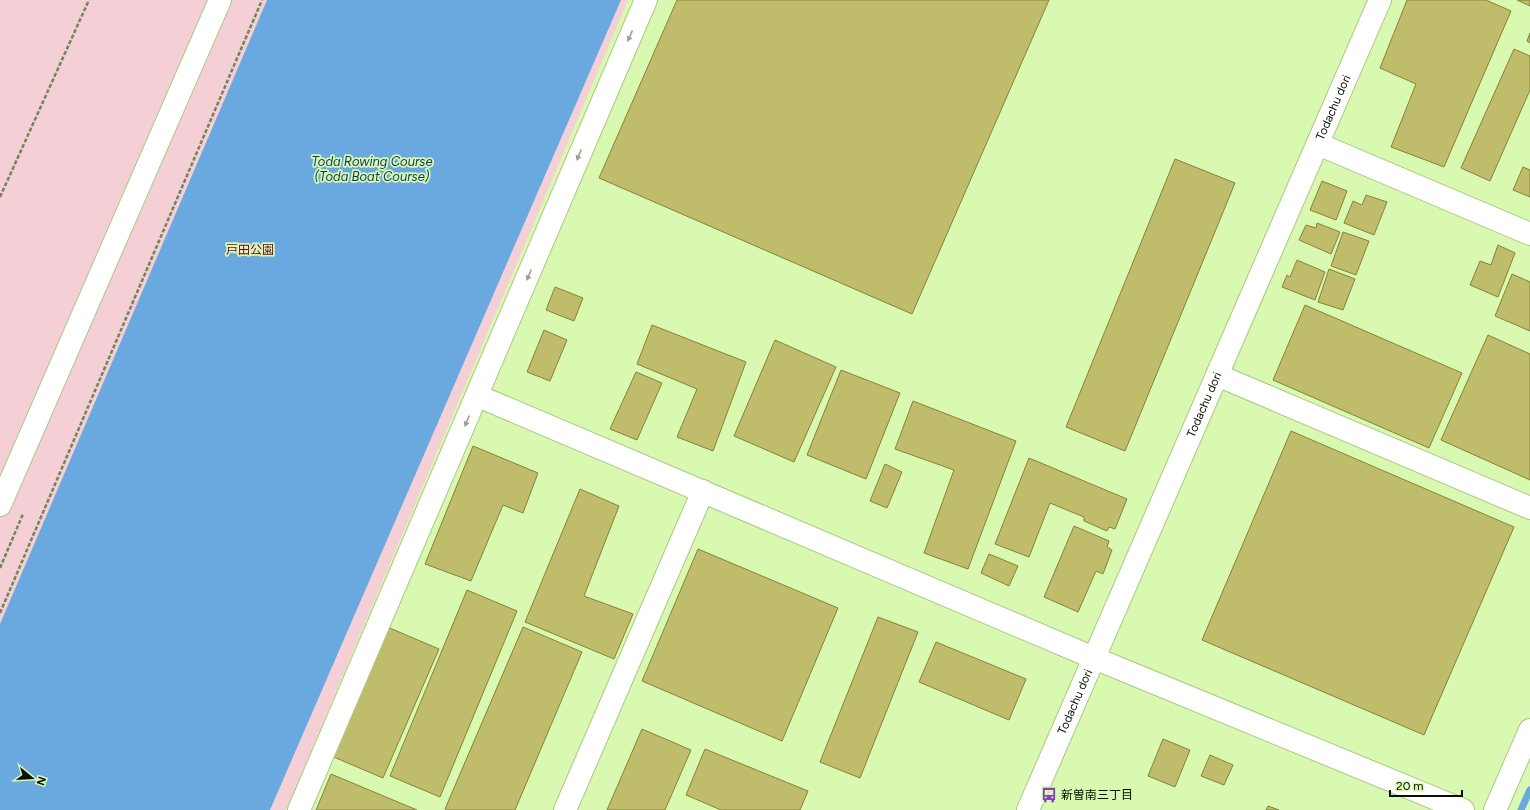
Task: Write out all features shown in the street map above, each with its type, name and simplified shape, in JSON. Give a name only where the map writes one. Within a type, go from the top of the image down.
[{"type":"street","points":[[0,506],[220,0]]},
{"type":"street","points":[[300,810],[646,0]]},
{"type":"street","name":"Todachu dori","points":[[1028,810],[1380,0]]},
{"type":"street","points":[[1318,144],[1530,234]]},
{"type":"street","points":[[1217,375],[1530,508]]},
{"type":"street","points":[[478,396],[1094,658],[1462,810]]},
{"type":"street","points":[[564,810],[703,491]]},
{"type":"street","points":[[1495,810],[1530,730]]},
{"type":"path","points":[[0,197],[90,0]]},
{"type":"path","points":[[0,612],[262,0]]},
{"type":"green space","name":"Toda Rowing Course (Toda Boat Course)","points":[[0,0],[628,0],[286,810],[0,810]]},
{"type":"water","name":"Toda Rowing Course (Toda Boat Course)","points":[[267,0],[621,0],[270,810],[0,810],[0,624]]},
{"type":"building","points":[[677,0],[1049,0],[912,314],[599,178]]},
{"type":"building","points":[[1407,0],[1486,0],[1511,11],[1444,167],[1391,147],[1416,84],[1380,68]]},
{"type":"building","points":[[1517,0],[1530,0],[1530,6]]},
{"type":"building","points":[[1530,33],[1530,43],[1527,41]]},
{"type":"building","points":[[1514,49],[1530,56],[1530,90],[1490,181],[1461,168]]},
{"type":"building","points":[[1175,159],[1235,183],[1125,451],[1066,427]]},
{"type":"building","points":[[1523,167],[1530,170],[1530,197],[1513,190]]},
{"type":"building","points":[[1322,181],[1347,191],[1336,220],[1310,210]]},
{"type":"building","points":[[1366,195],[1387,202],[1374,235],[1344,223],[1353,201],[1362,205]]},
{"type":"building","points":[[1317,223],[1340,232],[1331,254],[1299,240],[1306,225],[1316,228]]},
{"type":"building","points":[[1343,232],[1369,241],[1356,275],[1331,266]]},
{"type":"building","points":[[1498,245],[1515,253],[1498,297],[1470,285],[1480,261],[1491,265]]},
{"type":"building","points":[[1297,260],[1325,272],[1315,300],[1282,287],[1287,275],[1290,277]]},
{"type":"building","points":[[1329,269],[1355,279],[1343,310],[1318,302]]},
{"type":"building","points":[[1512,274],[1530,282],[1530,331],[1495,316]]},
{"type":"building","points":[[555,287],[583,298],[574,321],[546,310]]},
{"type":"building","points":[[1305,305],[1462,373],[1429,448],[1273,380]]},
{"type":"building","points":[[652,325],[746,362],[713,451],[677,437],[697,389],[637,364]]},
{"type":"building","points":[[544,330],[567,340],[550,381],[527,372]]},
{"type":"building","points":[[1488,335],[1530,354],[1530,480],[1441,440]]},
{"type":"building","points":[[775,340],[836,367],[794,462],[734,436]]},
{"type":"building","points":[[841,370],[900,393],[866,479],[807,455]]},
{"type":"building","points":[[636,372],[662,383],[637,440],[610,429]]},
{"type":"building","points":[[913,401],[1016,441],[968,569],[924,553],[954,470],[895,449]]},
{"type":"building","points":[[1291,431],[1514,527],[1424,735],[1202,640]]},
{"type":"building","points":[[473,446],[538,473],[523,513],[503,505],[471,581],[425,564]]},
{"type":"building","points":[[1029,458],[1127,499],[1115,529],[1109,527],[1107,531],[1084,521],[1084,517],[1050,503],[1029,557],[995,544]]},
{"type":"building","points":[[885,464],[902,472],[887,508],[870,501]]},
{"type":"building","points":[[580,489],[619,506],[584,596],[633,614],[614,659],[525,622]]},
{"type":"building","points":[[1074,526],[1109,541],[1107,547],[1112,550],[1103,574],[1096,571],[1078,612],[1044,597]]},
{"type":"building","points":[[698,549],[838,608],[782,741],[642,681]]},
{"type":"building","points":[[989,554],[1018,566],[1009,586],[981,573]]},
{"type":"building","points":[[467,590],[517,611],[440,797],[390,776]]},
{"type":"building","points":[[878,617],[918,632],[860,778],[820,762]]},
{"type":"building","points":[[385,626],[439,649],[383,778],[329,755]]},
{"type":"building","points":[[523,627],[582,652],[515,810],[447,810],[445,809]]},
{"type":"building","points":[[936,642],[1026,679],[1009,720],[919,682]]},
{"type":"building","points":[[642,729],[691,750],[665,810],[607,810]]},
{"type":"building","points":[[1163,739],[1190,750],[1175,787],[1148,776]]},
{"type":"building","points":[[705,749],[808,791],[800,810],[721,810],[686,795]]},
{"type":"building","points":[[1210,755],[1233,765],[1224,785],[1201,776]]},
{"type":"building","points":[[331,774],[417,810],[316,810]]},
{"type":"building","points":[[1268,806],[1279,810],[1266,810]]},
{"type":"waterway","points":[[1521,810],[1530,790]]},
{"type":"place","name":"新曽南三丁目","points":[[1049,795]]},
{"type":"park label","name":"戸田公園","points":[[250,250]]}]
